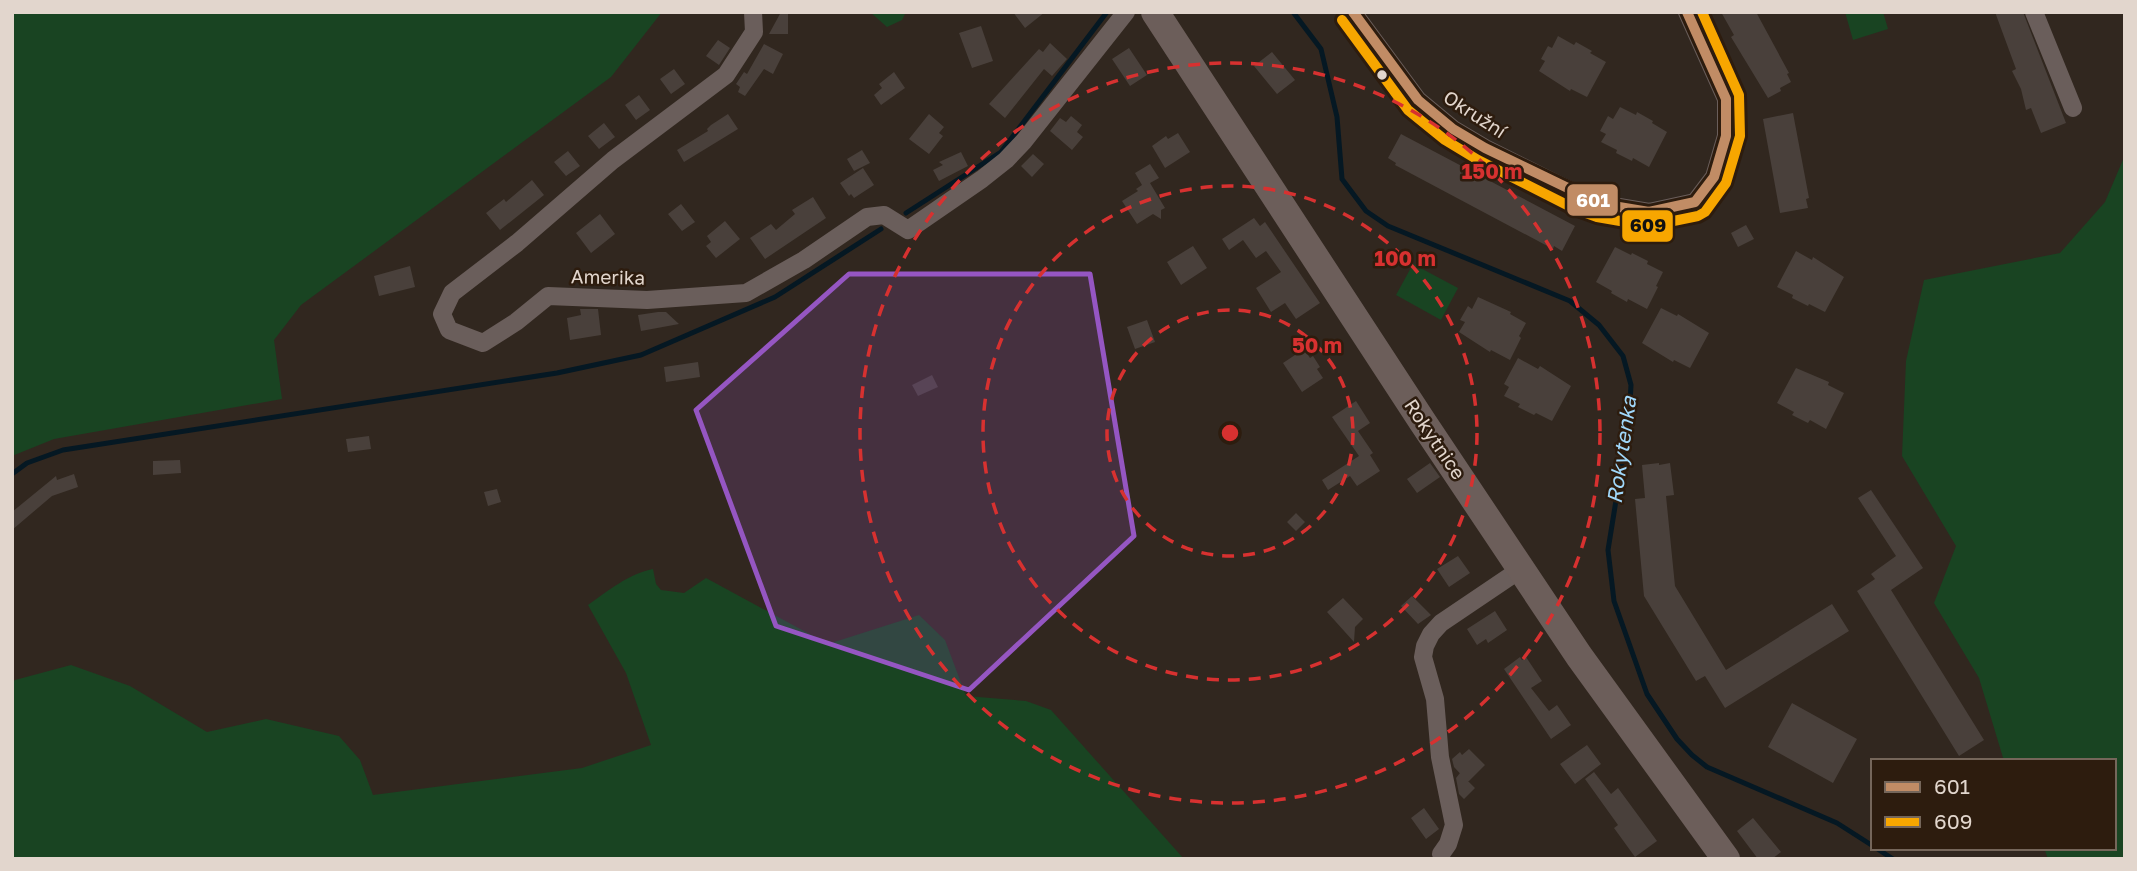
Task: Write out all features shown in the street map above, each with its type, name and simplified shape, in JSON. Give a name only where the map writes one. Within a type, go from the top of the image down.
[{"type":"main road","name":"Rokytnice","points":[[1155,12],[1422,421],[1587,667],[1726,859]]},
{"type":"street","name":"Amerika","points":[[752,12],[754,32],[726,75],[613,160],[517,243],[452,293],[442,314],[449,330],[483,343],[516,322],[548,296],[647,300],[746,293],[804,260],[867,217],[884,215],[908,230],[1006,160],[1126,12]]},
{"type":"street","name":"Okružní","points":[[1353,12],[1418,100],[1453,129],[1581,197],[1601,204],[1649,212],[1695,202],[1714,177],[1726,136],[1726,99],[1687,12]]},
{"type":"street","points":[[2034,12],[2073,108]]},
{"type":"street","points":[[1441,854],[1448,844],[1454,825],[1440,757],[1435,699],[1423,657],[1425,646],[1441,623],[1521,569]]},
{"type":"highlighted area","points":[[849,274],[1090,274],[1134,536],[969,690],[776,626],[696,410]]},
{"type":"green space","points":[[12,12],[662,12],[611,77],[301,305],[274,340],[282,399],[54,439],[12,456]]},
{"type":"green space","points":[[870,12],[906,12],[902,20],[887,27]]},
{"type":"green space","points":[[1845,12],[1883,12],[1888,29],[1853,40]]},
{"type":"green space","points":[[2125,155],[2125,859],[2048,859],[2045,850],[2116,850],[2116,759],[2003,759],[1979,678],[1934,603],[1956,546],[1902,456],[1906,361],[1924,280],[2060,253],[2105,202]]},
{"type":"green space","points":[[1413,264],[1458,288],[1441,320],[1396,295]]},
{"type":"green space","points":[[653,569],[656,584],[661,590],[684,593],[706,578],[828,644],[919,615],[945,640],[966,696],[1026,701],[1051,710],[1184,859],[12,859],[12,683],[15,680],[71,665],[130,686],[207,732],[266,719],[339,736],[360,760],[373,795],[582,768],[651,745],[626,673],[588,605],[627,579]]},
{"type":"building","points":[[781,12],[788,12],[788,34],[769,34]]},
{"type":"building","points":[[1013,12],[1045,12],[1025,28]]},
{"type":"building","points":[[1721,12],[1756,12],[1789,73],[1787,74],[1791,82],[1780,88],[1781,91],[1768,98],[1731,37],[1734,35]]},
{"type":"building","points":[[1995,12],[2023,12],[2066,123],[2041,133],[2031,108],[2026,110],[2021,89],[2012,71],[2016,69]]},
{"type":"building","points":[[981,26],[993,61],[972,68],[959,33]]},
{"type":"building","points":[[1558,36],[1574,45],[1576,42],[1606,62],[1587,97],[1571,89],[1570,91],[1539,71],[1545,61],[1541,59],[1548,46],[1552,48]]},
{"type":"building","points":[[718,40],[730,48],[719,65],[706,56]]},
{"type":"building","points":[[1050,43],[1067,59],[1052,76],[1044,69],[1005,118],[989,104],[1039,49],[1043,52]]},
{"type":"building","points":[[764,44],[783,54],[773,74],[764,69],[745,96],[738,92],[740,87],[736,84],[744,72],[747,74]]},
{"type":"building","points":[[1129,48],[1147,75],[1130,86],[1112,59]]},
{"type":"building","points":[[1272,52],[1295,80],[1277,94],[1254,66]]},
{"type":"building","points":[[674,69],[685,84],[671,94],[660,79]]},
{"type":"building","points":[[894,72],[905,88],[881,105],[874,95],[882,88],[879,84]]},
{"type":"building","points":[[639,95],[650,110],[636,120],[625,105]]},
{"type":"building","points":[[1620,107],[1636,115],[1637,112],[1667,132],[1649,167],[1616,153],[1617,150],[1601,142],[1606,134],[1600,131],[1608,116],[1613,119]]},
{"type":"building","points":[[1793,113],[1809,198],[1806,199],[1808,208],[1780,213],[1763,119]]},
{"type":"building","points":[[728,114],[738,129],[684,162],[677,150],[708,131],[711,125]]},
{"type":"building","points":[[929,114],[944,127],[939,133],[943,136],[929,154],[909,139]]},
{"type":"building","points":[[1071,116],[1082,125],[1077,132],[1083,137],[1072,150],[1050,131],[1060,118],[1066,122]]},
{"type":"building","points":[[604,123],[615,137],[599,149],[588,136]]},
{"type":"building","points":[[1178,133],[1190,152],[1165,168],[1152,146],[1166,136],[1168,139]]},
{"type":"building","points":[[1401,134],[1575,226],[1562,251],[1554,246],[1553,249],[1395,165],[1396,163],[1388,158]]},
{"type":"building","points":[[862,150],[870,163],[854,171],[847,159]]},
{"type":"building","points":[[568,151],[580,166],[566,176],[554,162]]},
{"type":"building","points":[[961,152],[968,166],[939,181],[933,170],[943,165],[939,162]]},
{"type":"building","points":[[1033,154],[1044,164],[1032,177],[1021,166]]},
{"type":"building","points":[[1150,164],[1159,178],[1150,183],[1165,208],[1161,210],[1161,219],[1153,214],[1137,224],[1122,201],[1138,191],[1136,189],[1142,185],[1135,173]]},
{"type":"building","points":[[863,168],[874,185],[854,198],[851,194],[849,196],[840,183]]},
{"type":"building","points":[[532,180],[544,195],[500,230],[486,213],[504,199],[506,202]]},
{"type":"building","points":[[813,197],[826,218],[765,259],[750,238],[771,224],[776,230],[795,214],[792,210]]},
{"type":"building","points":[[681,204],[695,222],[682,231],[668,214]]},
{"type":"building","points":[[600,214],[615,234],[591,253],[576,233]]},
{"type":"building","points":[[1254,218],[1260,226],[1265,222],[1320,303],[1296,319],[1285,303],[1271,312],[1256,288],[1281,272],[1266,251],[1256,258],[1243,240],[1229,250],[1222,239]]},
{"type":"building","points":[[725,221],[740,239],[716,258],[706,246],[711,242],[707,236]]},
{"type":"building","points":[[1746,225],[1754,239],[1738,247],[1731,233]]},
{"type":"building","points":[[1193,246],[1207,268],[1181,285],[1167,262]]},
{"type":"building","points":[[1615,247],[1648,261],[1647,264],[1663,272],[1647,309],[1628,299],[1627,302],[1596,282]]},
{"type":"building","points":[[1796,251],[1812,260],[1813,257],[1844,277],[1825,312],[1792,298],[1793,295],[1777,287]]},
{"type":"building","points":[[410,266],[415,287],[379,296],[374,276]]},
{"type":"building","points":[[1478,297],[1511,312],[1510,314],[1526,323],[1510,360],[1491,350],[1490,352],[1459,332],[1465,322],[1460,320],[1468,306],[1472,309]]},
{"type":"building","points":[[1661,308],[1677,316],[1678,314],[1709,333],[1690,368],[1674,360],[1673,362],[1642,343]]},
{"type":"building","points":[[580,309],[598,309],[601,335],[570,340],[567,318],[581,315]]},
{"type":"building","points":[[666,312],[679,324],[641,331],[638,315]]},
{"type":"building","points":[[1147,320],[1155,342],[1135,349],[1127,327]]},
{"type":"building","points":[[1304,349],[1310,358],[1313,356],[1323,378],[1302,392],[1283,363]]},
{"type":"building","points":[[1518,358],[1538,369],[1540,366],[1571,386],[1552,421],[1518,407],[1520,404],[1504,396],[1509,387],[1504,384]]},
{"type":"building","points":[[698,362],[700,377],[666,382],[664,367]]},
{"type":"building","points":[[1796,368],[1829,382],[1828,385],[1844,393],[1826,429],[1810,420],[1808,423],[1792,415],[1794,412],[1777,403]]},
{"type":"building","points":[[932,375],[938,387],[918,396],[912,385]]},
{"type":"building","points":[[1356,401],[1370,423],[1358,431],[1373,453],[1370,455],[1380,471],[1357,486],[1350,476],[1328,490],[1322,480],[1359,456],[1332,417]]},
{"type":"building","points":[[369,436],[371,449],[348,452],[346,439]]},
{"type":"building","points":[[180,460],[181,473],[153,475],[153,461]]},
{"type":"building","points":[[1430,463],[1440,477],[1417,493],[1407,479]]},
{"type":"building","points":[[1670,463],[1674,495],[1666,496],[1675,586],[1726,670],[1832,604],[1849,631],[1725,708],[1705,676],[1696,681],[1644,596],[1635,499],[1645,498],[1642,465]]},
{"type":"building","points":[[74,474],[78,487],[52,496],[12,530],[12,512],[56,476],[57,480]]},
{"type":"building","points":[[497,489],[501,502],[488,506],[484,492]]},
{"type":"building","points":[[1871,490],[1923,568],[1891,590],[1984,740],[1959,756],[1857,591],[1875,579],[1871,574],[1896,556],[1858,498]]},
{"type":"building","points":[[1296,513],[1305,522],[1296,531],[1287,522]]},
{"type":"building","points":[[1458,556],[1470,573],[1449,587],[1437,569]]},
{"type":"building","points":[[1412,596],[1431,615],[1418,624],[1401,606]]},
{"type":"building","points":[[1343,598],[1363,619],[1355,627],[1354,642],[1327,612]]},
{"type":"building","points":[[1495,611],[1507,630],[1488,643],[1486,639],[1477,645],[1467,629]]},
{"type":"building","points":[[1520,657],[1522,660],[1526,657],[1542,681],[1531,688],[1549,711],[1557,705],[1571,725],[1551,739],[1504,669]]},
{"type":"building","points":[[1792,703],[1857,739],[1833,783],[1768,747]]},
{"type":"building","points":[[1587,745],[1601,764],[1575,784],[1560,764]]},
{"type":"building","points":[[1469,749],[1485,765],[1468,782],[1454,767],[1452,759]]},
{"type":"building","points":[[1594,772],[1611,794],[1618,788],[1657,841],[1635,857],[1614,828],[1618,825],[1585,779]]},
{"type":"building","points":[[1460,773],[1475,788],[1464,799],[1459,794],[1456,778]]},
{"type":"building","points":[[1424,808],[1439,829],[1426,839],[1411,818]]},
{"type":"building","points":[[1753,818],[1781,852],[1772,859],[1758,859],[1737,831]]},
{"type":"waterway","points":[[906,213],[1001,152],[1107,12]]},
{"type":"waterway","name":"Rokytenka","points":[[1293,12],[1321,49],[1337,117],[1342,179],[1366,211],[1388,226],[1570,301],[1599,325],[1623,356],[1631,385],[1629,420],[1608,550],[1614,601],[1647,694],[1677,739],[1707,767],[1837,823],[1871,845]]},
{"type":"waterway","points":[[12,474],[27,463],[63,450],[557,373],[641,355],[775,297],[881,229]]},
{"type":"waterway","name":"Rokytenka","points":[[1879,850],[1893,859]]},
{"type":"transit line","name":"601","points":[[1353,12],[1418,100],[1453,129],[1485,148],[1601,204],[1649,212],[1695,202],[1714,177],[1726,136],[1726,99],[1687,12]]},
{"type":"transit line","name":"609","points":[[1342,20],[1408,110],[1445,140],[1478,160],[1575,209],[1597,217],[1649,226],[1698,216],[1705,212],[1726,183],[1740,136],[1739,95],[1702,12]]}]
